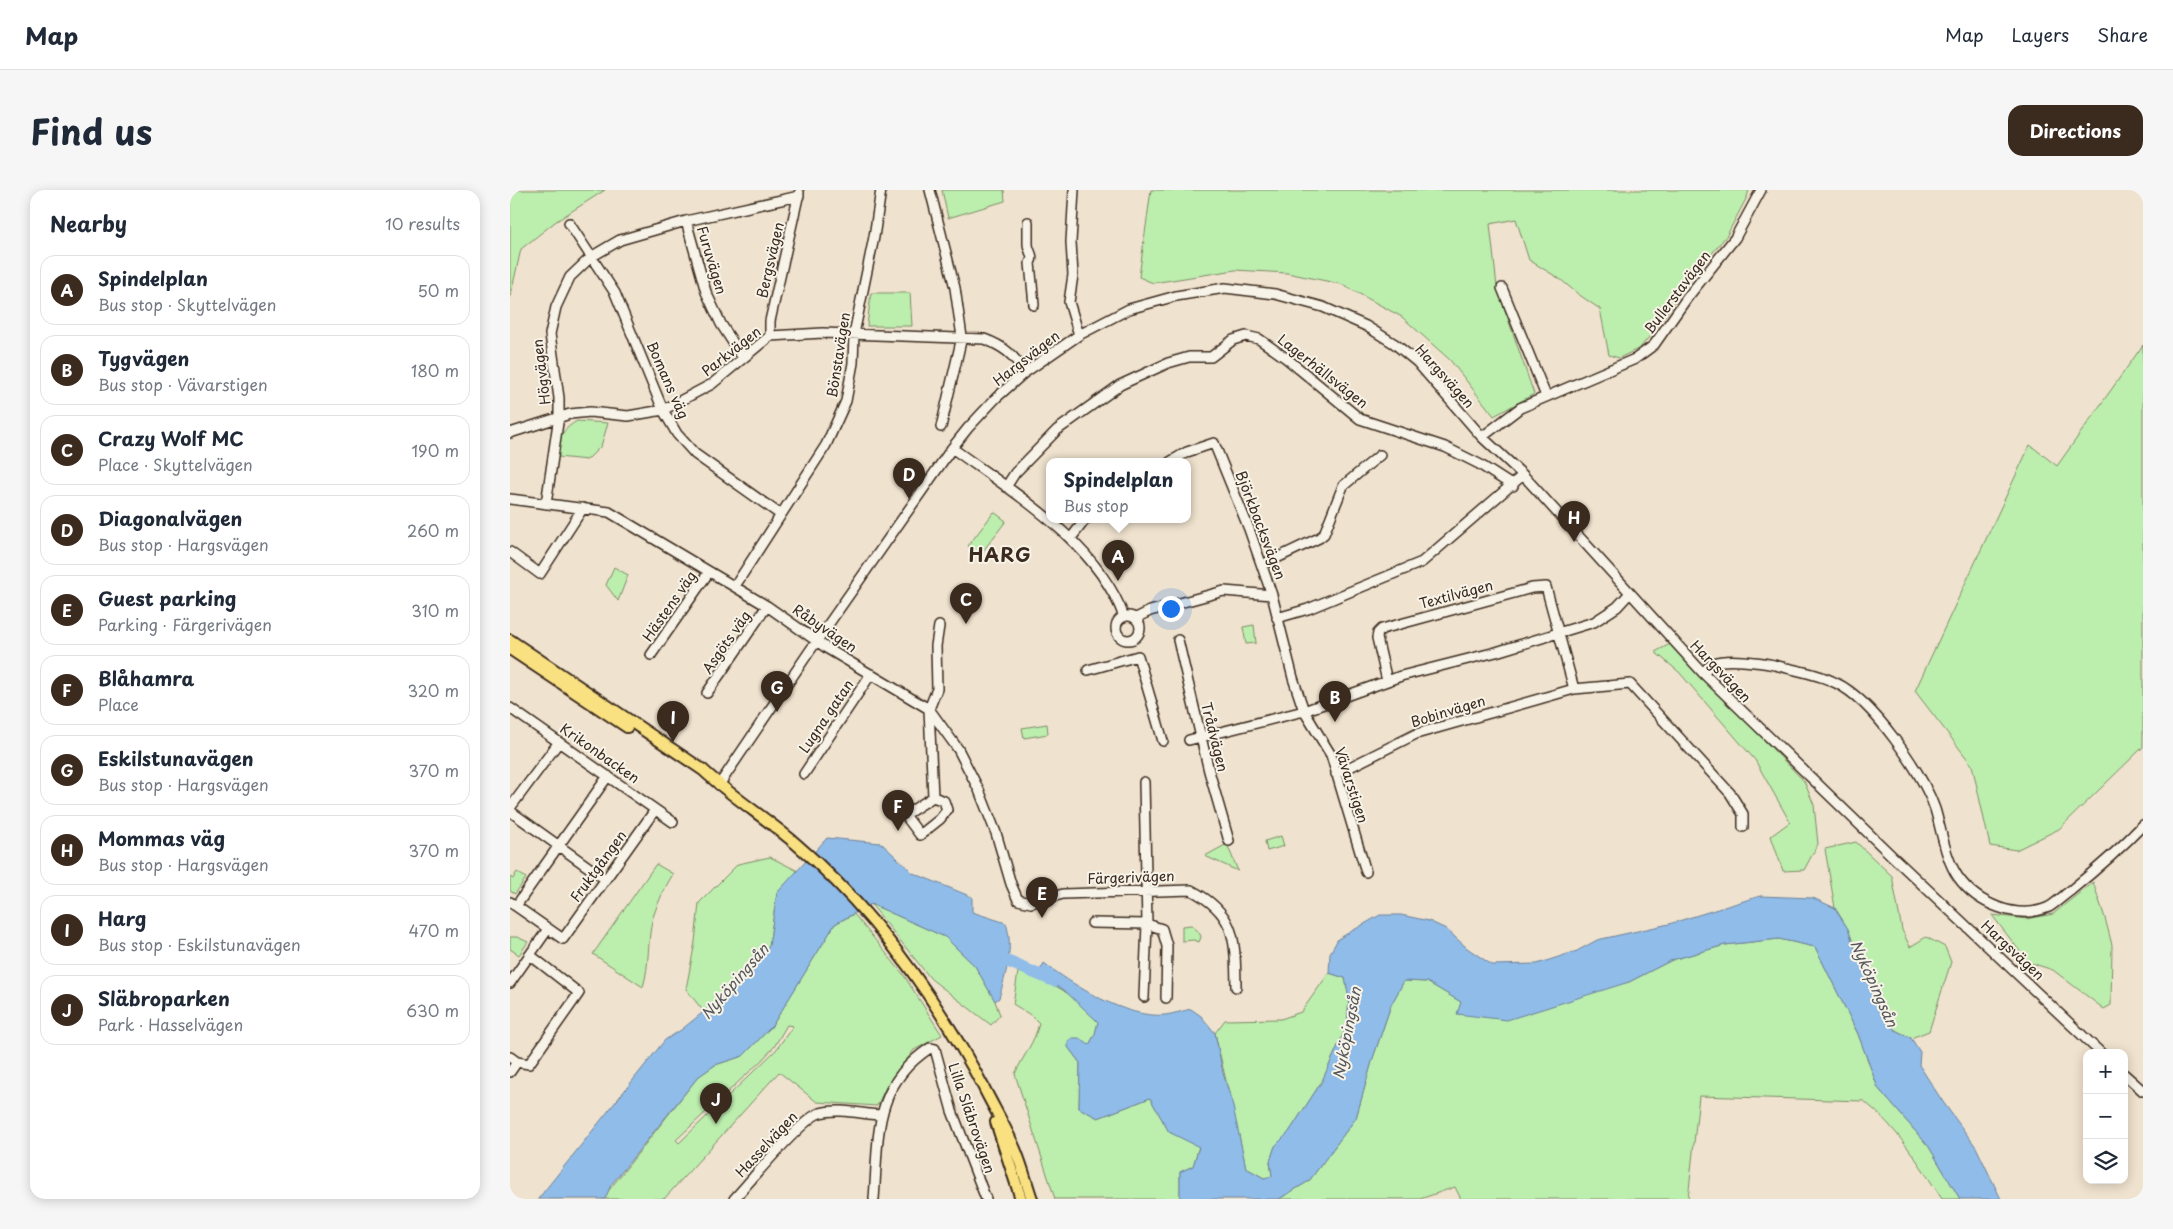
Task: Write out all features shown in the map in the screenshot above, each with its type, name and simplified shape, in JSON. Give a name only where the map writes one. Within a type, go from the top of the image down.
[{"type":"main road","points":[[510,640],[703,770],[719,785],[796,844],[853,898],[879,927],[932,998],[957,1038],[1015,1149],[1032,1199]]},
{"type":"main road","points":[[510,649],[700,776],[719,785]]},
{"type":"main road","points":[[986,1093],[1021,1199]]},
{"type":"street","name":"Bönstavägen","points":[[734,586],[826,445],[846,401],[853,363],[854,334],[874,238],[881,190]]},
{"type":"street","points":[[930,190],[955,288],[962,337],[940,427]]},
{"type":"street","points":[[1074,190],[1071,242],[1073,275],[1069,302],[1079,335]]},
{"type":"street","name":"Bullerstavägen","points":[[1482,437],[1520,408],[1635,359],[1654,345],[1687,298],[1735,238],[1761,190]]},
{"type":"street","name":"Högvägen","points":[[546,504],[559,416],[559,398],[550,334],[556,307],[570,277],[591,257],[620,240],[686,221],[799,193]]},
{"type":"street","name":"Bergsvägen","points":[[770,336],[770,321],[799,193]]},
{"type":"street","name":"Furuvägen","points":[[686,221],[706,292],[721,324],[743,358]]},
{"type":"street","points":[[1028,222],[1028,243],[1032,259],[1030,264],[1034,305]]},
{"type":"street","name":"Bomans väg","points":[[569,223],[615,293],[664,410],[677,434],[695,454],[781,515]]},
{"type":"street","name":"Hargsvägen","points":[[719,785],[952,448],[990,404],[1024,373],[1079,335],[1129,308],[1176,296],[1225,288],[1276,294],[1323,307],[1366,326],[1395,344],[1417,362],[1482,437],[1523,475],[1703,674],[1872,837],[2098,1049]]},
{"type":"street","points":[[1502,288],[1546,396]]},
{"type":"street","name":"Parkvägen","points":[[510,433],[559,416],[590,412],[628,416],[664,410],[712,384],[770,336],[854,334],[984,339],[1002,346],[1018,362],[1024,373]]},
{"type":"street","name":"Lagerhällsvägen","points":[[1006,487],[1014,473],[1057,430],[1112,390],[1168,363],[1189,357],[1211,357],[1233,340],[1246,336],[1259,339],[1266,344],[1360,418],[1445,447],[1479,464],[1513,486]]},
{"type":"street","name":"Björkbacksvägen","points":[[1177,458],[1187,452],[1214,443],[1272,595],[1304,711]]},
{"type":"street","points":[[952,448],[1046,518]]},
{"type":"street","points":[[1262,566],[1324,534],[1343,486],[1380,455]]},
{"type":"street","points":[[1277,618],[1308,609],[1422,562],[1513,486],[1523,475]]},
{"type":"street","name":"Råbyvägen","points":[[510,500],[609,512],[767,606],[818,641],[929,709],[958,749],[979,790],[996,833],[1011,884],[1018,900]]},
{"type":"street","points":[[510,552],[540,574],[583,508]]},
{"type":"street","points":[[1052,523],[1071,538],[1108,584],[1119,602],[1124,616]]},
{"type":"street","points":[[1071,538],[1083,523]]},
{"type":"street","name":"Hästens väg","points":[[651,655],[709,572]]},
{"type":"street","name":"Textilvägen","points":[[1387,681],[1376,638],[1382,629],[1532,588],[1546,587],[1560,633]]},
{"type":"street","points":[[1136,618],[1150,610],[1224,591],[1272,595]]},
{"type":"street","points":[[1189,740],[1304,711],[1387,681],[1594,622],[1617,607],[1630,593]]},
{"type":"street","name":"Asgöts väg","points":[[707,693],[767,606]]},
{"type":"street","points":[[1124,616],[1136,618],[1141,628],[1138,635],[1133,639],[1124,639],[1118,634],[1118,622],[1124,616]]},
{"type":"street","points":[[934,797],[929,709],[937,689],[936,646],[939,626]]},
{"type":"street","points":[[1560,633],[1574,689]]},
{"type":"street","points":[[1133,639],[1163,741]]},
{"type":"street","name":"Trådvägen","points":[[1178,640],[1201,737],[1229,841]]},
{"type":"street","points":[[1088,670],[1138,656]]},
{"type":"street","points":[[1703,674],[1712,663],[1723,661],[1765,663],[1808,673],[1837,683],[1854,696],[1881,722],[1904,752],[1924,784],[1934,808],[1948,857],[1958,877],[1977,897],[1993,905],[2014,912],[2031,912],[2050,906],[2120,849],[2143,825]]},
{"type":"street","name":"Lugna gatan","points":[[804,774],[871,674]]},
{"type":"street","name":"Bobinvägen","points":[[1336,774],[1416,734],[1574,689],[1630,684],[1730,793],[1743,814],[1743,827]]},
{"type":"street","name":"Krikonbacken","points":[[511,708],[673,822]]},
{"type":"street","name":"Vävarstigen","points":[[1304,711],[1331,755],[1366,872]]},
{"type":"street","points":[[559,742],[510,809],[605,879]]},
{"type":"street","points":[[510,982],[548,930],[513,904],[558,846],[608,776]]},
{"type":"street","points":[[1144,782],[1147,924],[1144,997]]},
{"type":"street","points":[[934,797],[944,801],[947,810],[940,820],[920,835],[905,815],[934,797]]},
{"type":"street","name":"Fruktgången","points":[[548,930],[563,938],[655,810]]},
{"type":"street","name":"Färgerivägen","points":[[1018,900],[1031,903],[1063,894],[1191,890],[1206,898],[1226,917],[1235,948],[1236,987]]},
{"type":"street","points":[[1092,923],[1147,924],[1162,929],[1166,946],[1166,998]]},
{"type":"street","points":[[510,1072],[514,1060],[529,1064],[579,993],[530,955]]},
{"type":"street","name":"Lilla Släbrovägen","points":[[881,1115],[890,1092],[900,1075],[914,1059],[930,1048],[935,1049],[952,1111],[986,1199]]},
{"type":"street","points":[[2128,1078],[2143,1091]]},
{"type":"street","name":"Hasselvägen","points":[[734,1199],[777,1151],[817,1113],[839,1112],[881,1115]]},
{"type":"street","points":[[874,1199],[881,1115]]},
{"type":"green space","points":[[510,190],[605,190],[555,222],[521,249],[510,298]]},
{"type":"green space","points":[[942,190],[1004,190],[1005,201],[948,218]]},
{"type":"green space","points":[[1151,190],[1749,190],[1727,235],[1687,284],[1653,332],[1640,348],[1619,358],[1609,355],[1600,309],[1560,279],[1529,260],[1516,219],[1490,224],[1497,287],[1534,394],[1494,416],[1450,360],[1402,317],[1341,284],[1287,273],[1235,270],[1153,283],[1139,277]]},
{"type":"green space","points":[[871,293],[910,293],[912,326],[867,326]]},
{"type":"green space","points":[[2143,345],[2143,747],[2059,829],[2016,850],[1990,846],[1972,765],[1915,691],[2030,445],[2057,466]]},
{"type":"green space","points":[[577,421],[608,423],[601,446],[587,460],[558,457],[559,444],[564,432]]},
{"type":"green space","points":[[994,512],[1006,521],[980,555],[968,546]]},
{"type":"green space","points":[[614,567],[628,575],[618,601],[606,585]]},
{"type":"green space","points":[[1254,625],[1256,643],[1246,644],[1243,627]]},
{"type":"green space","points":[[1670,644],[1804,781],[1814,805],[1818,844],[1804,870],[1783,871],[1771,836],[1790,822],[1755,760],[1679,672],[1655,652]]},
{"type":"green space","points":[[1047,724],[1048,734],[1024,738],[1022,728]]},
{"type":"green space","points":[[1281,836],[1284,846],[1267,851],[1265,841]]},
{"type":"green space","points":[[1856,842],[1892,876],[1902,930],[1910,947],[1926,937],[1945,947],[1951,962],[1929,1031],[1911,1038],[1895,1030],[1878,1006],[1871,980],[1856,951],[1848,929],[1835,908],[1825,849]]},
{"type":"green space","points":[[1227,844],[1238,871],[1205,856]]},
{"type":"green space","points":[[770,857],[798,871],[777,893],[769,946],[751,969],[704,1012],[686,989],[695,942],[699,903],[738,864]]},
{"type":"green space","points":[[656,864],[673,874],[653,917],[643,987],[593,954]]},
{"type":"green space","points":[[517,872],[526,878],[515,894],[510,891],[510,877],[513,879]]},
{"type":"green space","points":[[2093,882],[2112,945],[2111,1005],[2104,1009],[2053,970],[2028,962],[1992,915],[2027,919],[2053,914]]},
{"type":"green space","points":[[871,904],[945,937],[975,966],[995,1001],[1000,1015],[991,1025],[931,979]]},
{"type":"green space","points":[[854,914],[903,974],[942,1035],[914,1050],[886,1087],[877,1106],[817,1102],[779,1072],[664,1199],[602,1199],[698,1077],[715,1065],[743,1056],[772,1026],[835,924]],"holes":[[[787,1025],[793,1026],[776,1050],[679,1143],[676,1140],[774,1047]]]},
{"type":"green space","points":[[1191,925],[1199,932],[1201,937],[1199,942],[1194,940],[1182,941],[1182,926]]},
{"type":"green space","points":[[510,937],[517,937],[528,942],[519,955],[510,949]]},
{"type":"green space","points":[[1779,939],[1815,947],[1858,1034],[1878,1088],[1929,1147],[1960,1199],[1942,1199],[1897,1134],[1864,1101],[1699,1096],[1688,1199],[1461,1199],[1455,1187],[1420,1199],[1279,1199],[1309,1181],[1356,1118],[1373,1058],[1391,1005],[1404,981],[1427,982],[1461,1002],[1458,1014],[1629,982],[1672,960],[1725,945]]},
{"type":"green space","points":[[1018,972],[1042,979],[1062,990],[1081,1004],[1098,1022],[1095,1034],[1089,1045],[1068,1047],[1080,1063],[1079,1108],[1098,1118],[1150,1098],[1169,1132],[1199,1146],[1193,1166],[1180,1172],[1180,1199],[1055,1199],[1015,1074],[1032,1043],[1039,1023],[1032,1016],[1013,1004]]},
{"type":"green space","points":[[1329,973],[1345,978],[1349,998],[1347,1026],[1322,1081],[1289,1132],[1275,1146],[1270,1161],[1272,1177],[1264,1178],[1246,1168],[1215,1033],[1225,1020],[1281,1019],[1301,1012]]},
{"type":"water","points":[[827,838],[881,843],[913,873],[972,897],[972,912],[1006,923],[1009,951],[999,998],[995,1001],[975,966],[945,937],[871,904],[835,924],[772,1026],[743,1056],[715,1065],[698,1077],[611,1185],[605,1199],[538,1199],[665,1040],[681,1030],[717,1001],[751,969],[769,946],[777,893]]},
{"type":"water","points":[[1760,896],[1813,898],[1835,908],[1848,929],[1856,951],[1871,980],[1878,1006],[1895,1030],[1911,1038],[1920,1052],[1919,1065],[1976,1147],[2001,1199],[1960,1199],[1929,1147],[1878,1088],[1858,1034],[1815,947],[1779,939],[1725,945],[1672,960],[1629,982],[1507,1020],[1457,1014],[1461,1002],[1427,982],[1404,981],[1391,1005],[1373,1058],[1356,1118],[1309,1181],[1279,1199],[1180,1199],[1180,1172],[1193,1166],[1199,1147],[1169,1132],[1150,1098],[1098,1118],[1079,1108],[1080,1063],[1068,1047],[1068,1041],[1072,1038],[1079,1038],[1089,1045],[1095,1034],[1098,1022],[1064,990],[1037,976],[1044,963],[1101,999],[1134,1012],[1165,1015],[1191,1009],[1201,1016],[1215,1033],[1246,1168],[1264,1178],[1272,1176],[1270,1161],[1275,1146],[1289,1132],[1322,1081],[1347,1026],[1349,998],[1345,978],[1329,973],[1330,953],[1338,939],[1380,915],[1401,915],[1429,921],[1446,929],[1467,948],[1492,965],[1537,964],[1577,951],[1597,940],[1669,924]]},
{"type":"waterway","name":"Nyköpingsån","points":[[993,960],[1009,962],[1054,981]]},
{"type":"place","name":"Diagonalvägen","points":[[909,499]]},
{"type":"place","name":"Mommas väg","points":[[1574,542]]},
{"type":"place","name":"Spindelplan","points":[[1118,581]]},
{"type":"place","name":"Crazy Wolf MC","points":[[966,624]]},
{"type":"place","name":"Eskilstunavägen","points":[[777,712]]},
{"type":"place","name":"Tygvägen","points":[[1335,722]]},
{"type":"place","name":"Harg","points":[[673,742]]},
{"type":"place","name":"Blåhamra","points":[[898,831]]},
{"type":"place","name":"Guest parking","points":[[1042,918]]},
{"type":"place","name":"Släbroparken","points":[[716,1124]]},
{"type":"district","name":"HARG","points":[[1000,554]]}]
